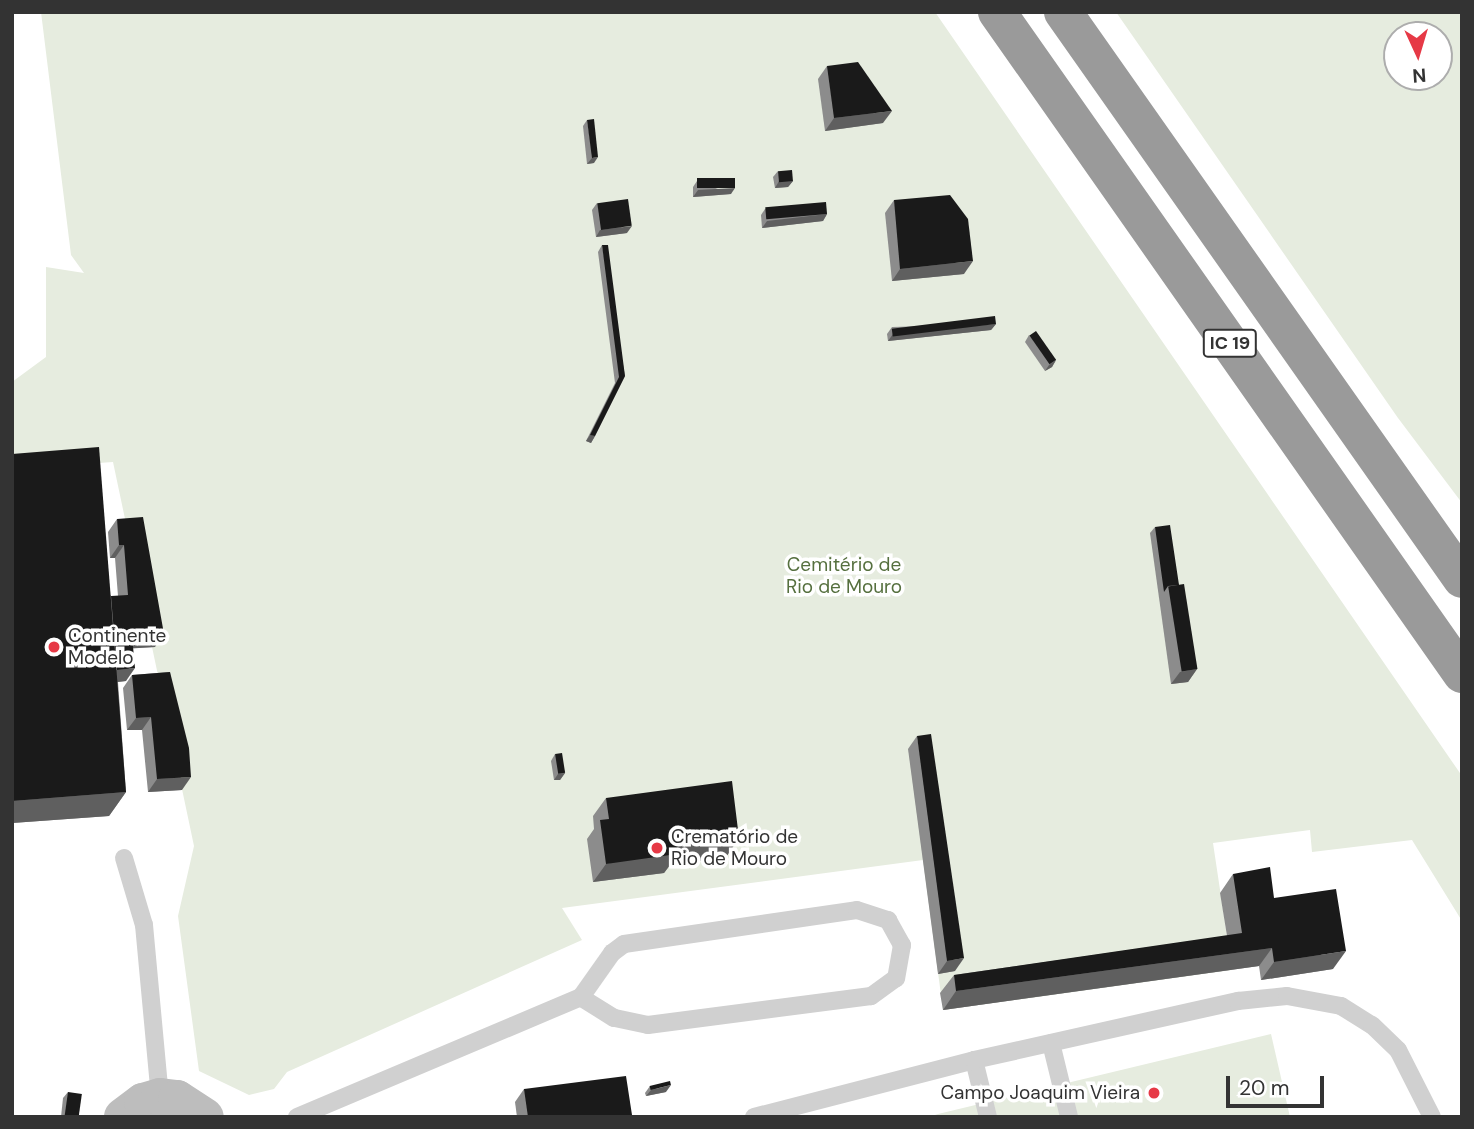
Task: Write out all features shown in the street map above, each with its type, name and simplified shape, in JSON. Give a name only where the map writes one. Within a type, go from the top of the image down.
[{"type":"highway","name":"IC 19","points":[[997,12],[1462,674]]},
{"type":"highway","name":"IC 19","points":[[1063,12],[1462,579]]},
{"type":"street","points":[[123,1117],[143,1102],[159,1097],[177,1099],[205,1117]]},
{"type":"lane","points":[[124,858],[144,925],[159,1097]]},
{"type":"lane","points":[[297,1117],[581,997],[612,953],[641,940],[857,910],[875,912],[888,920],[902,945],[902,964],[896,978],[871,996],[648,1026],[614,1018],[581,997]]},
{"type":"lane","points":[[754,1117],[974,1060],[1238,1001],[1287,996],[1316,999],[1341,1006],[1362,1019],[1398,1050],[1432,1117]]},
{"type":"lane","points":[[1051,1043],[1069,1117]]},
{"type":"lane","points":[[974,1060],[988,1117]]},
{"type":"green space","name":"Cemitério de Rio de Mouro","points":[[41,12],[935,12],[1462,776],[1462,921],[1412,840],[1312,852],[1310,830],[1213,843],[1232,970],[943,1010],[923,860],[562,908],[582,940],[287,1072],[274,1089],[249,1095],[199,1071],[178,916],[194,846],[113,462],[12,469],[12,382],[46,357],[46,267],[84,273],[71,255]]},
{"type":"green space","points":[[1116,12],[1462,12],[1462,503],[1398,418]]},
{"type":"green space","name":"Campo Joaquim Vieira","points":[[1271,1034],[1290,1117],[929,1117],[938,1114]]},
{"type":"building","points":[[858,62],[892,111],[834,118],[827,66]]},
{"type":"building","points":[[594,119],[598,157],[592,158],[587,120]]},
{"type":"building","points":[[792,170],[793,181],[779,182],[778,171]]},
{"type":"building","points":[[697,178],[735,178],[735,188],[697,188]]},
{"type":"building","points":[[950,195],[968,219],[973,261],[900,269],[894,200]]},
{"type":"building","points":[[628,199],[632,226],[601,230],[597,203]]},
{"type":"building","points":[[826,202],[827,214],[766,219],[765,207]]},
{"type":"building","points":[[602,245],[608,245],[625,376],[595,436],[590,435],[619,377]]},
{"type":"building","points":[[995,316],[996,324],[893,337],[892,329]]},
{"type":"building","points":[[1036,331],[1056,360],[1050,364],[1029,336]]},
{"type":"building","name":"Continente Modelo","points":[[99,447],[126,792],[12,801],[12,454]]},
{"type":"building","points":[[143,517],[164,634],[132,636],[135,668],[117,670],[111,596],[128,595],[124,545],[119,545],[117,519]]},
{"type":"building","points":[[1170,525],[1179,585],[1168,586],[1164,592],[1155,527]]},
{"type":"building","points":[[1184,584],[1197,669],[1182,671],[1168,587]]},
{"type":"building","points":[[170,672],[189,748],[191,777],[157,779],[151,717],[136,718],[132,675]]},
{"type":"building","points":[[931,734],[964,958],[947,961],[917,736]]},
{"type":"building","points":[[562,753],[565,773],[558,774],[555,754]]},
{"type":"building","name":"Crematório de Rio de Mouro","points":[[732,781],[739,838],[677,847],[677,854],[606,864],[600,820],[609,819],[606,798]]},
{"type":"building","points":[[1270,867],[1274,898],[1336,889],[1346,951],[1274,962],[1272,948],[956,991],[954,975],[1242,933],[1233,874]]},
{"type":"building","points":[[626,1076],[632,1115],[528,1117],[524,1089]]},
{"type":"building","points":[[670,1081],[671,1085],[651,1090],[650,1086]]},
{"type":"building","points":[[68,1092],[82,1094],[79,1117],[65,1117]]},
{"type":"place","name":"Continente Modelo","points":[[54,647]]},
{"type":"place","name":"Crematório de Rio de Mouro","points":[[657,848]]},
{"type":"place","name":"Campo Joaquim Vieira","points":[[1154,1093]]}]
